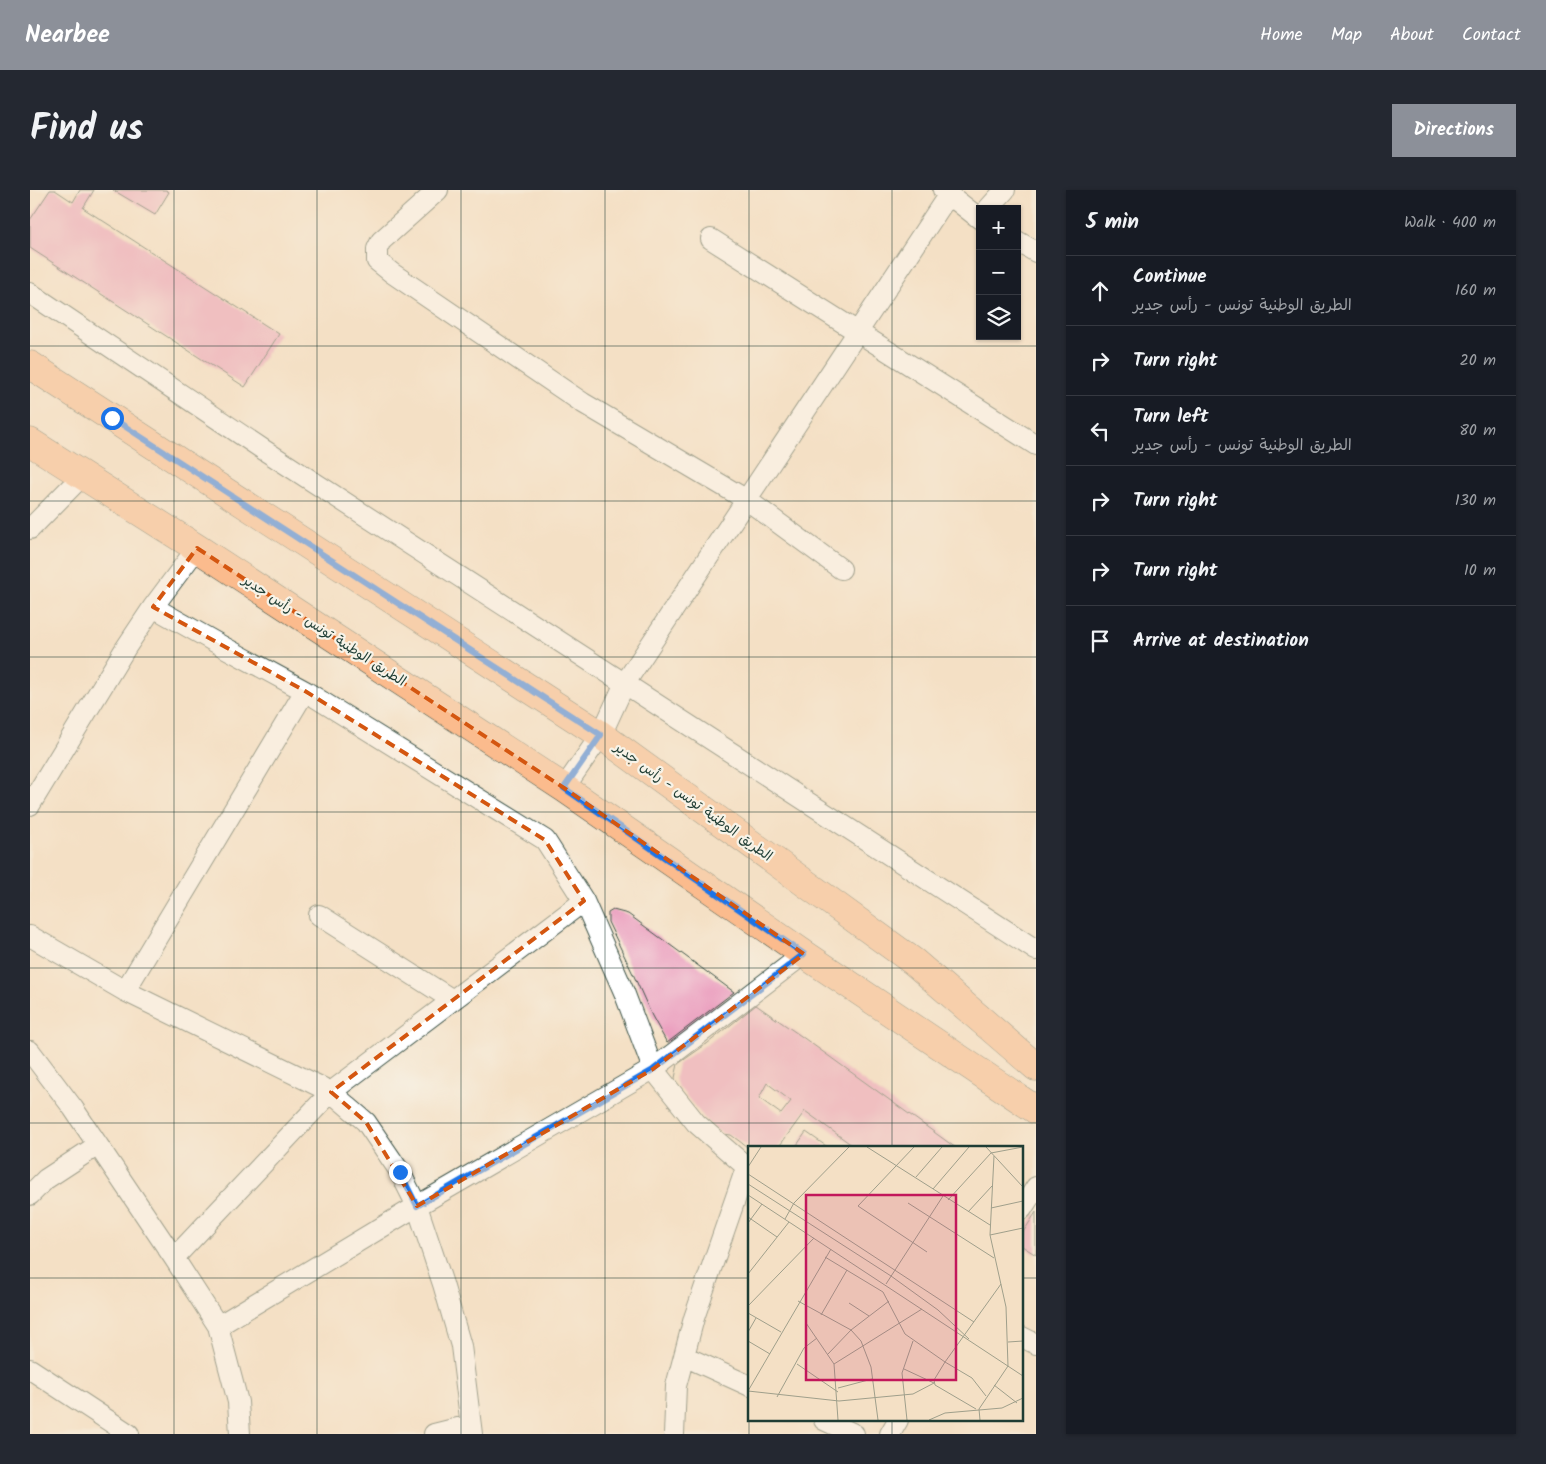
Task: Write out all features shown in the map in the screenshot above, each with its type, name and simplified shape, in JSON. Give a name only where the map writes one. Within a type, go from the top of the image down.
[{"type":"main road","name":"الطريق الوطنية تونس - رأس جدير","points":[[30,365],[601,735],[914,962],[1036,1067]]},
{"type":"main road","name":"الطريق الوطنية تونس - رأس جدير","points":[[30,442],[197,548],[564,788],[804,954],[1036,1110]]},
{"type":"street","points":[[438,190],[381,241],[377,249],[377,261],[584,403],[747,500],[841,569]]},
{"type":"street","points":[[992,205],[1005,190]]},
{"type":"street","points":[[564,788],[601,735],[625,683],[747,500],[946,192],[976,215]]},
{"type":"street","points":[[711,239],[1036,445]]},
{"type":"street","points":[[1021,243],[1036,252]]},
{"type":"street","points":[[30,293],[264,450],[1036,950]]},
{"type":"street","points":[[30,529],[83,475]]},
{"type":"street","points":[[30,806],[125,649],[153,607],[197,548]]},
{"type":"street","points":[[153,607],[305,691],[545,840],[584,900],[624,992],[653,1070],[696,1123],[748,1169],[694,1318],[676,1386],[674,1434]]},
{"type":"street","points":[[125,991],[305,691]]},
{"type":"street","points":[[174,1258],[331,1092],[451,999],[584,900]]},
{"type":"street","points":[[319,915],[451,999]]},
{"type":"street","points":[[30,936],[125,991],[331,1092],[366,1122],[400,1172],[417,1206],[444,1284],[461,1346],[471,1429],[434,1434]]},
{"type":"street","points":[[218,1326],[417,1206],[653,1070],[804,954]]},
{"type":"street","points":[[30,1051],[73,1108],[218,1326],[238,1402],[240,1434]]},
{"type":"street","points":[[30,1195],[46,1178],[98,1145]]},
{"type":"street","points":[[1024,1206],[1036,1187]]},
{"type":"street","points":[[1024,1338],[1036,1344]]},
{"type":"street","points":[[684,1356],[748,1385]]},
{"type":"street","points":[[30,1369],[128,1434]]},
{"type":"street","points":[[828,1422],[854,1434]]},
{"type":"street","points":[[890,1434],[897,1422]]},
{"type":"highlighted area","points":[[197,548],[564,788],[804,954],[653,1069],[417,1206],[366,1122],[331,1092],[584,901],[545,840],[305,691],[153,607]]},
{"type":"building","points":[[50,190],[55,190],[73,202],[80,190],[94,190],[83,208],[279,334],[245,387],[30,248],[30,220]]},
{"type":"building","points":[[113,190],[166,190],[169,192],[155,215]]},
{"type":"building","points":[[613,910],[628,914],[734,992],[667,1043],[652,1016],[608,922],[608,913]]},
{"type":"building","points":[[756,1005],[953,1146],[853,1146],[805,1111],[779,1146],[748,1146],[748,1148],[731,1135],[723,1134],[711,1126],[677,1085],[675,1078],[678,1064]],"holes":[[[767,1083],[791,1101],[781,1114],[759,1098]]]},
{"type":"building","points":[[806,1132],[826,1146],[796,1146]]},
{"type":"building","points":[[1036,1212],[1036,1255],[1024,1247],[1024,1231]]},
{"type":"route","points":[[112,418],[601,735],[564,788],[804,954],[653,1070],[417,1206],[400,1172]]}]
